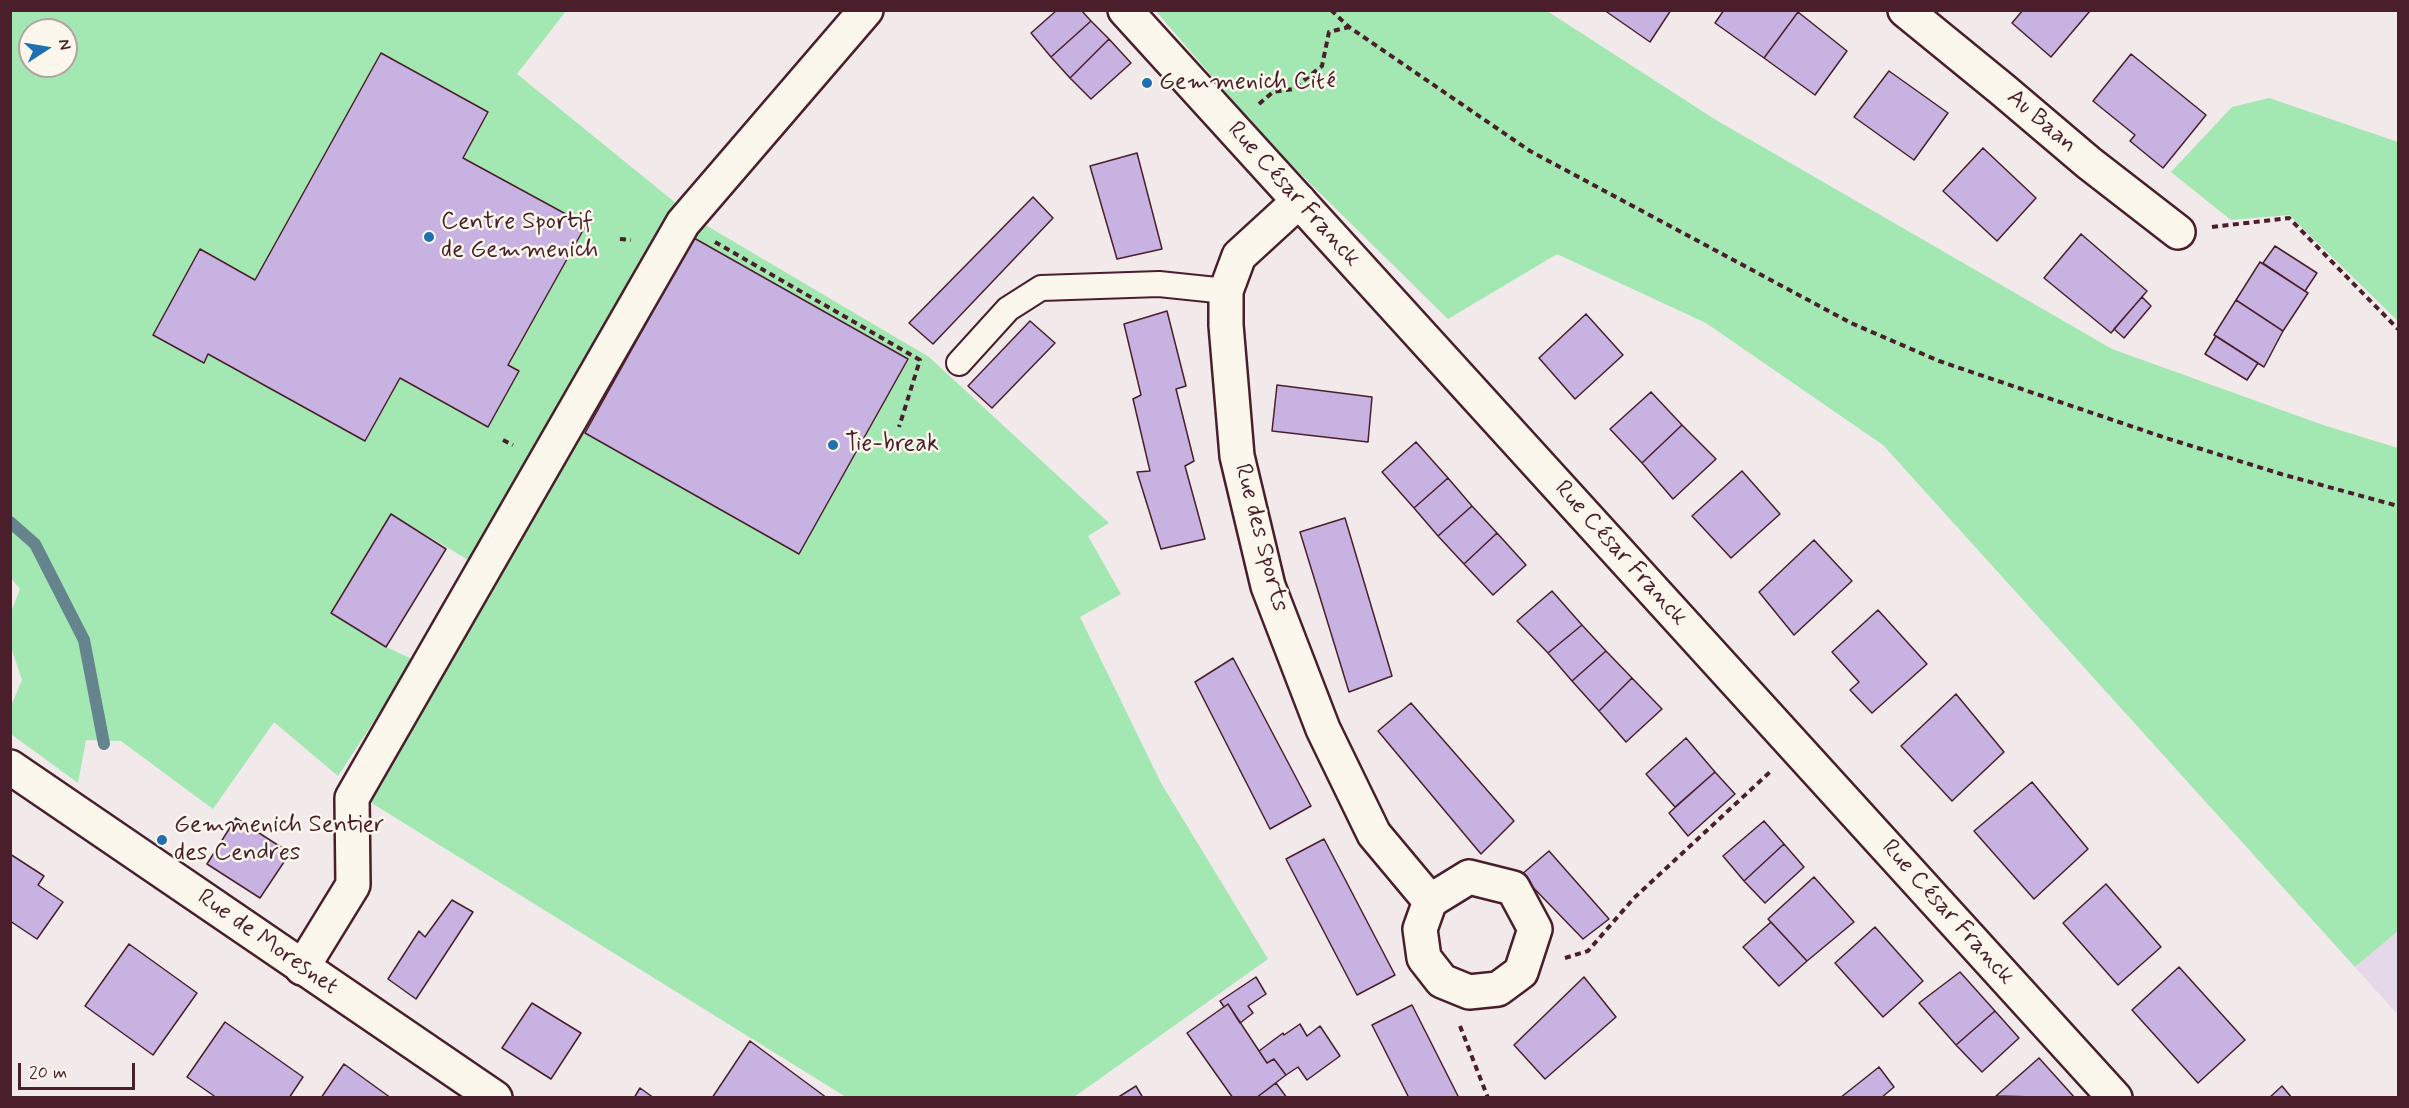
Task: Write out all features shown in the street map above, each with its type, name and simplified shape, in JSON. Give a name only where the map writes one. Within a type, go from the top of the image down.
[{"type":"street","points":[[303,968],[353,885],[352,798],[683,223],[866,10]]},
{"type":"street","name":"Rue César Franck","points":[[1125,10],[2115,1098]]},
{"type":"street","name":"Au Baan","points":[[1905,10],[1986,75],[2089,163],[2178,232]]},
{"type":"street","name":"Rue des Sports","points":[[1299,201],[1239,256],[1226,291],[1226,325],[1238,456],[1268,586],[1323,729],[1374,834],[1430,901]]},
{"type":"street","name":"Rue de Moresnet","points":[[10,767],[495,1098]]},
{"type":"street","points":[[1469,877],[1513,888],[1535,929],[1521,972],[1498,989],[1469,992],[1442,981],[1424,958],[1419,929],[1430,901],[1469,877]]},
{"type":"lane","points":[[959,363],[1008,309],[1041,288],[1159,285],[1226,291]]},
{"type":"path","points":[[1331,10],[1349,27],[1530,151],[1686,237],[1851,323],[1939,361],[2154,434],[2281,474],[2398,506]]},
{"type":"path","points":[[1229,125],[1273,92],[1293,89],[1322,66],[1329,32],[1349,27]]},
{"type":"path","points":[[2178,232],[2289,218],[2398,329]]},
{"type":"path","points":[[683,223],[920,360],[899,427]]},
{"type":"path","points":[[1521,972],[1588,951],[1634,898],[1796,748]]},
{"type":"path","points":[[1442,981],[1488,1098]]},
{"type":"shaded area","points":[[2398,931],[2398,1015],[2355,967]]},
{"type":"green space","points":[[10,11],[566,11],[517,74],[677,204],[657,232],[657,251],[475,564],[391,514],[331,613],[386,647],[414,660],[338,776],[274,722],[213,809],[121,741],[86,740],[78,783],[11,734],[11,706],[22,680],[10,644],[11,612],[20,589],[10,577]]},
{"type":"green space","points":[[1156,11],[1547,11],[1716,120],[2112,349],[2323,425],[2398,448],[2398,931],[2355,967],[1883,445],[1706,323],[1557,254],[1448,319],[1267,141]]},
{"type":"green space","points":[[2269,98],[2398,142],[2398,321],[2289,215],[2231,220],[2171,172],[2232,107]]},
{"type":"green space","points":[[697,220],[929,357],[1109,523],[1088,536],[1121,594],[1080,617],[1161,783],[1268,959],[1074,1097],[846,1097],[370,802],[576,442],[637,320]]},
{"type":"building","points":[[1057,10],[1081,10],[1091,21],[1051,57],[1031,33]]},
{"type":"building","points":[[1604,10],[1671,10],[1650,42]]},
{"type":"building","points":[[1724,10],[1795,10],[1798,12],[1764,58],[1715,23]]},
{"type":"building","points":[[2023,10],[2090,11],[2051,57],[2012,23]]},
{"type":"building","points":[[1798,12],[1847,51],[1815,95],[1764,58]]},
{"type":"building","points":[[1091,21],[1109,39],[1070,78],[1051,57]]},
{"type":"building","points":[[1109,39],[1131,63],[1091,99],[1070,78]]},
{"type":"building","name":"Centre Sportif de Gemmenich","points":[[381,53],[488,112],[463,158],[586,225],[508,365],[519,371],[488,427],[400,378],[365,441],[208,354],[204,363],[153,335],[200,249],[255,280]]},
{"type":"building","points":[[2131,54],[2206,115],[2163,168],[2130,141],[2135,135],[2093,101]]},
{"type":"building","points":[[1889,71],[1948,113],[1914,160],[1854,117]]},
{"type":"building","points":[[1983,148],[2036,198],[1997,241],[1943,191]]},
{"type":"building","points":[[1137,153],[1162,249],[1117,259],[1090,166]]},
{"type":"building","points":[[1033,197],[1053,218],[933,344],[909,323]]},
{"type":"building","points":[[2081,234],[2147,291],[2111,333],[2044,278]]},
{"type":"building","points":[[694,238],[908,359],[799,554],[585,433]]},
{"type":"building","points":[[2275,246],[2317,273],[2305,291],[2263,263]]},
{"type":"building","points":[[2260,262],[2308,293],[2283,331],[2236,300]]},
{"type":"building","points":[[2142,297],[2151,306],[2124,338],[2114,329]]},
{"type":"building","points":[[2236,300],[2283,331],[2264,367],[2214,335]]},
{"type":"building","points":[[1167,311],[1186,386],[1176,389],[1194,461],[1185,466],[1205,539],[1161,549],[1137,472],[1150,471],[1133,399],[1141,395],[1124,324]]},
{"type":"building","points":[[1586,314],[1623,355],[1575,399],[1539,358]]},
{"type":"building","points":[[1030,321],[1055,343],[992,408],[968,386]]},
{"type":"building","points":[[2216,336],[2258,363],[2247,380],[2205,354]]},
{"type":"building","points":[[1277,385],[1372,397],[1368,442],[1272,431]]},
{"type":"building","points":[[1651,392],[1682,425],[1642,463],[1610,429]]},
{"type":"building","points":[[1682,425],[1716,459],[1673,499],[1642,463]]},
{"type":"building","points":[[1416,442],[1448,478],[1414,508],[1382,472]]},
{"type":"building","points":[[1742,471],[1780,514],[1731,558],[1692,516]]},
{"type":"building","points":[[1448,478],[1472,506],[1438,536],[1414,508]]},
{"type":"building","points":[[1472,506],[1497,533],[1464,564],[1438,536]]},
{"type":"building","points":[[391,514],[446,549],[386,647],[331,613]]},
{"type":"building","points":[[1345,518],[1392,676],[1349,692],[1300,532]]},
{"type":"building","points":[[1497,533],[1526,565],[1493,595],[1464,564]]},
{"type":"building","points":[[1814,540],[1852,581],[1794,635],[1759,592]]},
{"type":"building","points":[[1552,591],[1582,625],[1548,653],[1517,621]]},
{"type":"building","points":[[1878,610],[1927,664],[1872,713],[1850,690],[1859,682],[1832,652]]},
{"type":"building","points":[[1582,625],[1606,651],[1572,681],[1548,653]]},
{"type":"building","points":[[1606,651],[1632,678],[1599,711],[1572,681]]},
{"type":"building","points":[[1233,658],[1311,806],[1270,829],[1195,682]]},
{"type":"building","points":[[1632,678],[1662,709],[1626,742],[1599,711]]},
{"type":"building","points":[[1956,694],[2004,752],[1952,801],[1901,746]]},
{"type":"building","points":[[1411,703],[1514,821],[1481,854],[1378,731]]},
{"type":"building","points":[[1686,738],[1715,772],[1675,807],[1646,774]]},
{"type":"building","points":[[1715,772],[1735,794],[1688,836],[1669,813]]},
{"type":"building","points":[[2032,782],[2088,849],[2034,899],[1974,831]]},
{"type":"building","points":[[236,818],[290,853],[260,898],[207,864]]},
{"type":"building","points":[[1764,821],[1784,844],[1744,881],[1723,856]]},
{"type":"building","points":[[1324,839],[1395,975],[1357,995],[1286,859]]},
{"type":"building","points":[[1784,844],[1804,867],[1765,903],[1744,881]]},
{"type":"building","points":[[1549,851],[1609,919],[1583,939],[1521,875]]},
{"type":"building","points":[[10,854],[44,876],[38,885],[63,902],[37,939],[10,921]]},
{"type":"building","points":[[1814,877],[1854,922],[1807,961],[1768,919]]},
{"type":"building","points":[[2106,884],[2161,947],[2118,985],[2063,923]]},
{"type":"building","points":[[452,900],[473,912],[416,999],[388,979],[419,931],[425,937]]},
{"type":"building","points":[[1771,922],[1807,961],[1779,986],[1743,947]]},
{"type":"building","points":[[1875,927],[1923,981],[1883,1017],[1835,963]]},
{"type":"building","points":[[129,944],[197,993],[153,1055],[85,1006]]},
{"type":"building","points":[[2179,967],[2245,1040],[2198,1083],[2132,1010]]},
{"type":"building","points":[[1960,972],[1995,1011],[1956,1045],[1919,1003]]},
{"type":"building","points":[[1256,977],[1266,994],[1248,1006],[1253,1013],[1240,1023],[1228,1004],[1224,1007],[1220,1001]]},
{"type":"building","points":[[1584,977],[1616,1017],[1545,1079],[1514,1045]]},
{"type":"building","points":[[532,1003],[581,1033],[551,1079],[502,1048]]},
{"type":"building","points":[[1228,1004],[1267,1063],[1274,1059],[1286,1075],[1256,1098],[1233,1098],[1187,1033]]},
{"type":"building","points":[[1412,1005],[1459,1098],[1409,1098],[1372,1025]]},
{"type":"building","points":[[1995,1011],[2019,1038],[1982,1072],[1956,1045]]},
{"type":"building","points":[[225,1022],[303,1077],[289,1098],[217,1098],[187,1077]]},
{"type":"building","points":[[1300,1024],[1307,1036],[1320,1026],[1340,1056],[1307,1080],[1298,1067],[1286,1075],[1274,1059],[1267,1063],[1259,1051],[1283,1033],[1284,1035]]},
{"type":"building","points":[[750,1041],[827,1098],[712,1098]]},
{"type":"building","points":[[2039,1058],[2075,1098],[1996,1096]]},
{"type":"building","points":[[344,1064],[391,1098],[321,1098]]},
{"type":"building","points":[[1879,1067],[1894,1087],[1881,1098],[1840,1098]]},
{"type":"building","points":[[1276,1083],[1287,1098],[1256,1098]]},
{"type":"building","points":[[1136,1086],[1143,1098],[1117,1098]]},
{"type":"building","points":[[2282,1086],[2292,1098],[2269,1098]]},
{"type":"building","points":[[640,1088],[654,1098],[634,1098]]},
{"type":"waterway","points":[[10,522],[35,544],[84,640],[104,744]]},
{"type":"place","name":"Gemmenich Cité","points":[[1147,83]]},
{"type":"place","name":"Centre Sportif de Gemmenich","points":[[429,237]]},
{"type":"place","name":"Tie-break","points":[[833,445]]},
{"type":"place","name":"Gemmenich Sentier des Cendres","points":[[162,840]]}]
